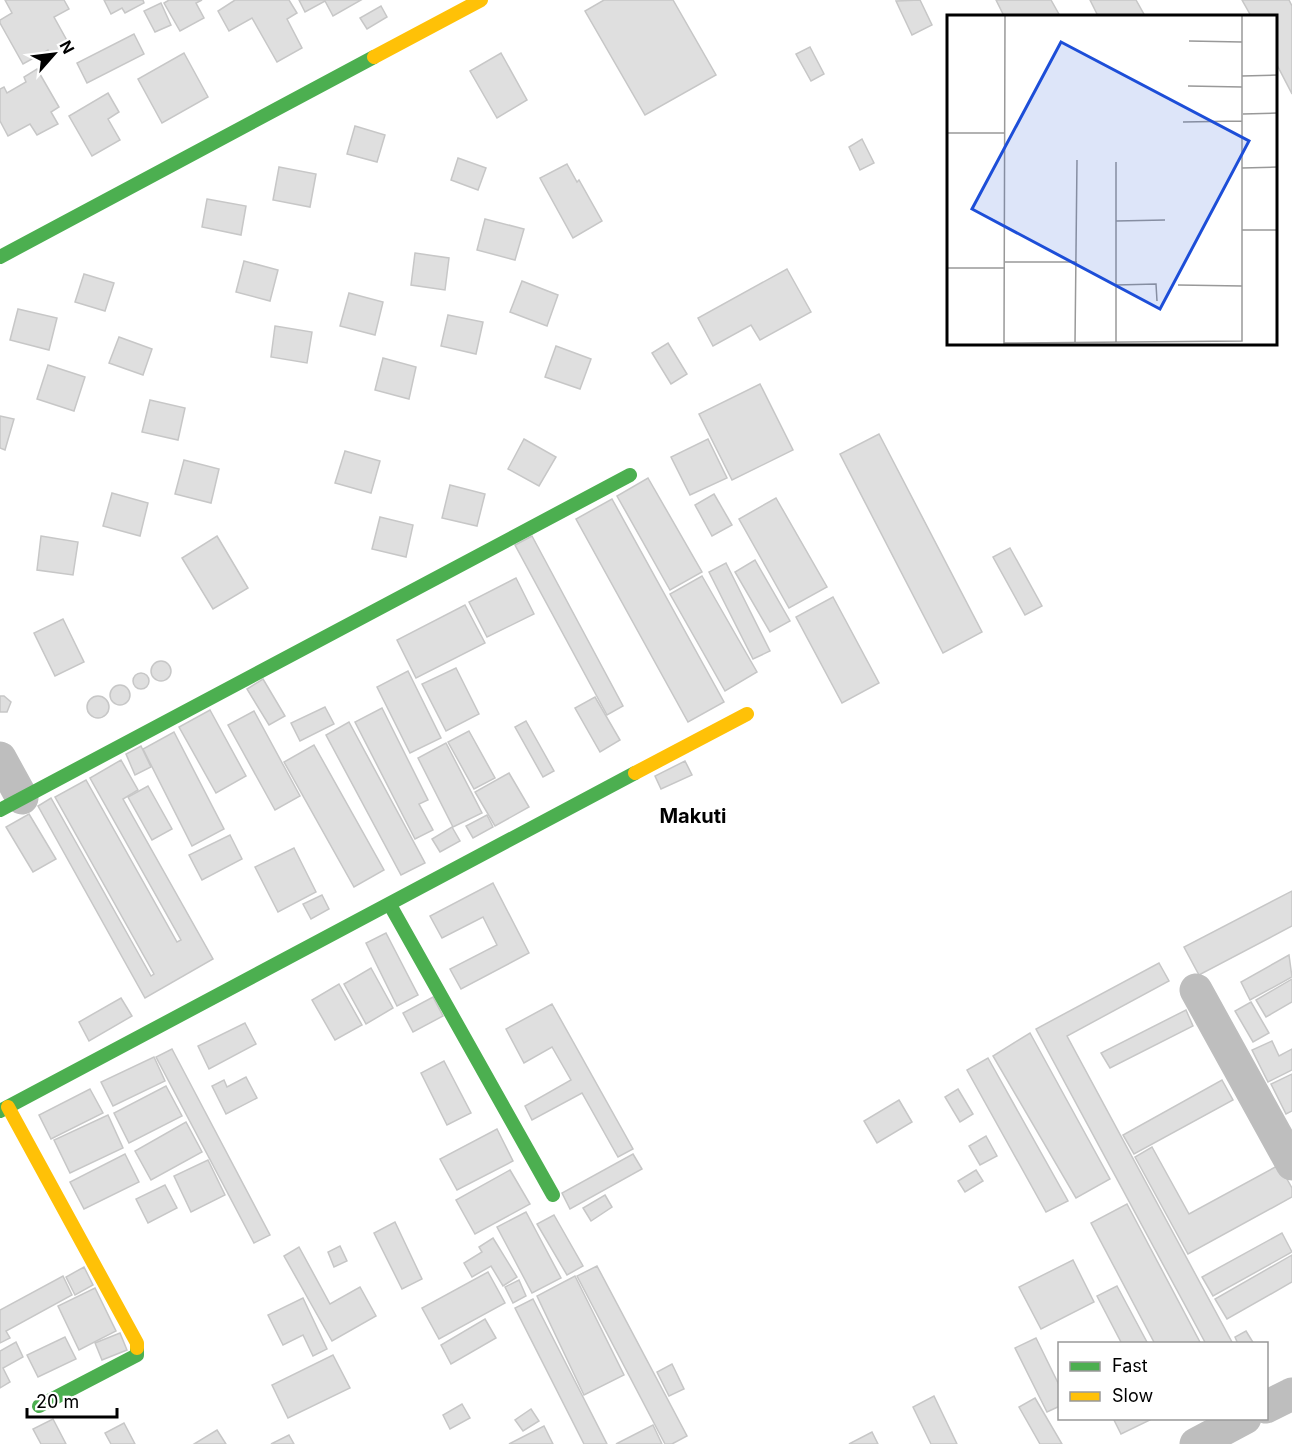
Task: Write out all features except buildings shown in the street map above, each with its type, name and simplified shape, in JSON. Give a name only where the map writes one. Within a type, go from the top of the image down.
[{"type":"street","points":[[0,257],[481,0]]},
{"type":"street","points":[[0,758],[11,804],[630,475]]},
{"type":"street","points":[[39,1406],[137,1355],[137,1343],[4,1109],[747,714]]},
{"type":"street","points":[[390,904],[553,1195]]},
{"type":"street","points":[[1196,990],[1292,1164]]},
{"type":"street","points":[[1268,1406],[1292,1394]]},
{"type":"street","points":[[1196,1444],[1243,1420]]},
{"type":"traffic: fast","points":[[0,257],[374,57]]},
{"type":"traffic: fast","points":[[0,810],[630,475]]},
{"type":"traffic: fast","points":[[0,1111],[635,773]]},
{"type":"traffic: fast","points":[[390,905],[553,1195]]},
{"type":"traffic: fast","points":[[39,1406],[137,1355],[137,1348]]},
{"type":"traffic: slow","points":[[374,57],[481,0]]},
{"type":"traffic: slow","points":[[635,773],[747,714]]},
{"type":"traffic: slow","points":[[8,1107],[137,1343],[137,1348]]},
{"type":"district","name":"Makuti","points":[[693,816]]}]
